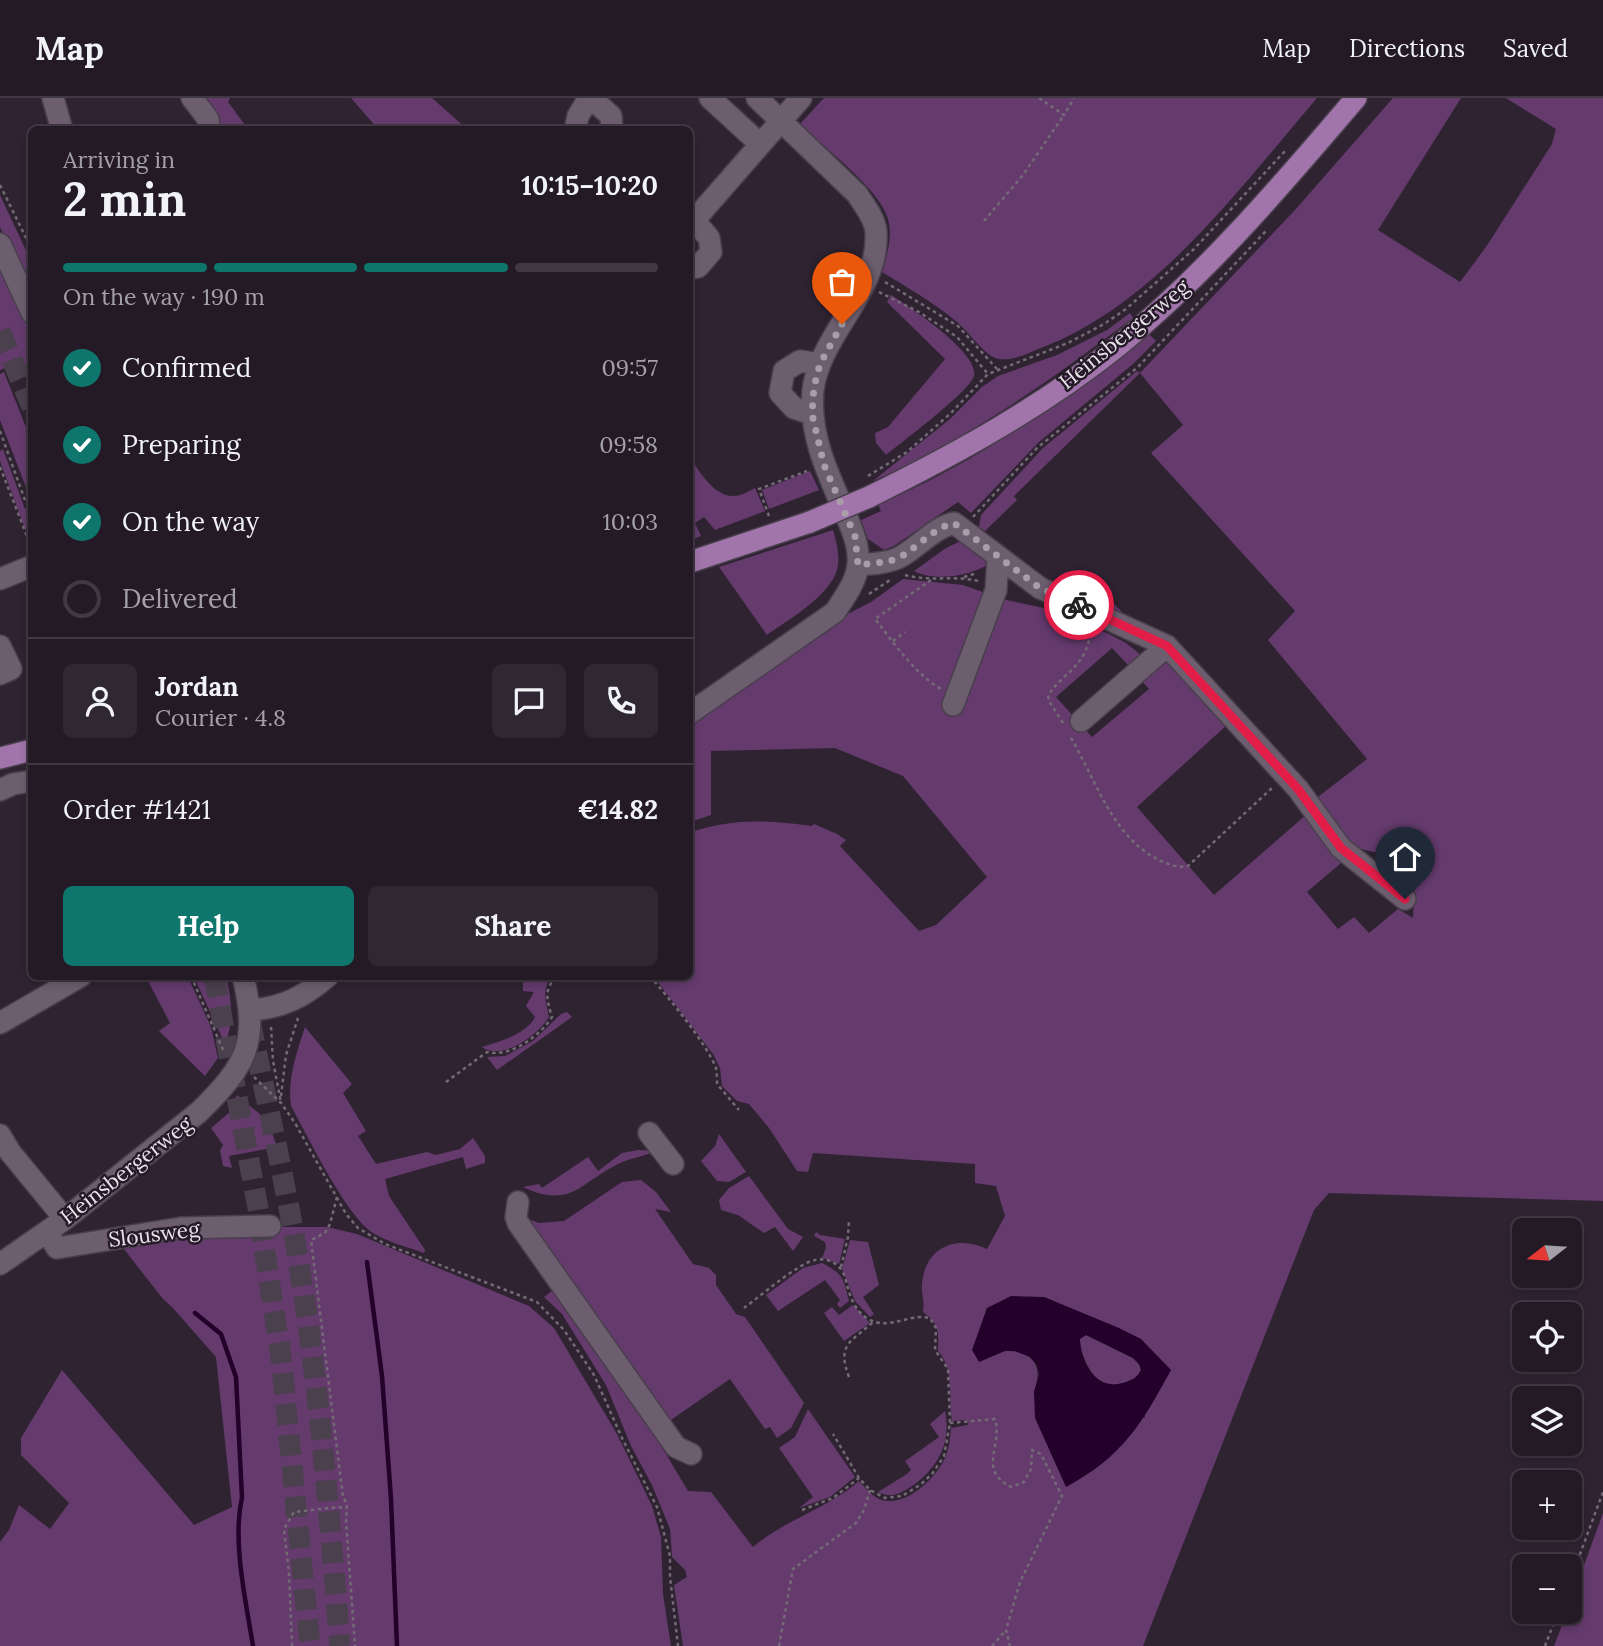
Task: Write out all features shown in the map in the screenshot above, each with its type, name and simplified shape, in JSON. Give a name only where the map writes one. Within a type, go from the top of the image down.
[{"type":"main road","name":"Heinsbergerweg","points":[[693,561],[810,522],[866,488],[926,469],[1000,427],[1117,346],[1210,262],[1273,195],[1356,98]]},
{"type":"main road","points":[[0,758],[28,751]]},
{"type":"street","points":[[53,98],[61,126]]},
{"type":"street","points":[[192,98],[208,119],[209,126]]},
{"type":"street","points":[[576,126],[578,116],[590,98],[611,116],[612,126]]},
{"type":"street","points":[[710,98],[760,144]]},
{"type":"street","points":[[693,711],[835,612],[850,588],[858,565],[855,536],[824,465],[812,414],[814,387],[820,364],[866,278],[876,230],[857,194],[757,98]]},
{"type":"street","points":[[693,222],[801,98]]},
{"type":"street","points":[[693,224],[709,238],[711,252],[698,267],[693,268]]},
{"type":"street","points":[[0,244],[28,304]]},
{"type":"street","points":[[812,414],[794,408],[780,393],[785,371],[800,361],[820,364]]},
{"type":"street","points":[[858,565],[881,563],[900,557],[943,526],[954,523],[971,533],[1040,588],[1167,646],[1286,776],[1341,848],[1405,899]]},
{"type":"street","points":[[954,702],[996,586],[998,557]]},
{"type":"street","points":[[0,579],[28,568]]},
{"type":"street","points":[[0,646],[11,668],[0,674]]},
{"type":"street","points":[[1072,728],[1167,646]]},
{"type":"street","points":[[0,790],[28,782]]},
{"type":"street","points":[[0,1023],[75,980]]},
{"type":"street","name":"Heinsbergerweg","points":[[0,1264],[65,1219],[199,1112],[237,1069],[260,1009],[245,980]]},
{"type":"street","points":[[260,1009],[305,996],[323,980]]},
{"type":"street","points":[[649,1133],[673,1164]]},
{"type":"street","points":[[0,1135],[10,1152],[65,1219]]},
{"type":"street","points":[[518,1202],[518,1223],[676,1447],[691,1454]]},
{"type":"street","name":"Slousweg","points":[[47,1232],[57,1248],[181,1228],[270,1226]]},
{"type":"path","points":[[1039,98],[1064,115]]},
{"type":"path","points":[[984,221],[1023,176],[1074,98]]},
{"type":"path","name":"Heinsbergerweg","points":[[866,488],[951,413],[988,374],[1056,349],[1104,324],[1126,309],[1194,249],[1285,151]]},
{"type":"path","points":[[0,185],[28,242]]},
{"type":"path","points":[[866,278],[912,296],[958,326],[997,369]]},
{"type":"path","points":[[866,278],[957,337],[988,374]]},
{"type":"path","points":[[0,431],[26,502],[28,501]]},
{"type":"path","points":[[0,446],[5,444]]},
{"type":"path","points":[[769,516],[759,489],[824,465]]},
{"type":"path","points":[[0,467],[28,539]]},
{"type":"path","points":[[898,573],[931,580],[963,577],[996,586]]},
{"type":"path","points":[[931,580],[875,619],[931,683],[954,702]]},
{"type":"path","points":[[1100,628],[1092,626],[1090,641],[1081,660],[1048,695],[1049,701],[1072,728],[1114,818],[1144,852],[1166,863],[1188,866],[1286,776]]},
{"type":"path","points":[[893,641],[905,632]]},
{"type":"path","points":[[193,980],[237,1069],[281,1103],[346,1214],[370,1237],[537,1302],[564,1330],[594,1375],[657,1507],[670,1556],[678,1646]]},
{"type":"path","points":[[446,1082],[487,1052],[496,1055],[512,1049],[543,1030],[552,1017],[545,994],[553,980]]},
{"type":"path","points":[[654,980],[668,996],[708,1054],[717,1069],[717,1084],[739,1110]]},
{"type":"path","points":[[281,1103],[286,1055],[305,996]]},
{"type":"path","points":[[260,1009],[281,1103]]},
{"type":"path","points":[[337,1197],[325,1233],[310,1240],[342,1497],[347,1504],[355,1646]]},
{"type":"path","points":[[833,1434],[859,1478],[870,1490],[885,1498],[902,1496],[932,1474],[944,1456],[950,1423],[947,1369],[935,1350],[936,1328],[930,1318],[918,1315],[892,1324],[874,1321],[859,1311],[850,1296],[841,1268],[849,1219]]},
{"type":"path","points":[[744,1308],[814,1259],[832,1261],[841,1268]]},
{"type":"path","points":[[849,1377],[844,1356],[847,1342],[874,1321]]},
{"type":"path","points":[[950,1423],[995,1419],[998,1428],[992,1468],[1000,1481],[1011,1487],[1024,1482],[1031,1469],[1032,1450],[1041,1454],[1062,1496],[1020,1582],[1006,1630],[992,1646]]},
{"type":"path","points":[[802,1510],[833,1498],[859,1478]]},
{"type":"path","points":[[779,1646],[793,1569],[856,1523],[864,1510],[870,1490]]},
{"type":"path","points":[[1580,1554],[1603,1492]]},
{"type":"path","points":[[292,1646],[284,1529],[294,1512],[339,1507],[346,1509]]},
{"type":"path","points":[[1545,1646],[1553,1624]]},
{"type":"path","points":[[1006,1630],[1010,1646]]},
{"type":"shaded area","points":[[200,98],[230,98],[228,102],[246,126],[214,126]]},
{"type":"shaded area","points":[[351,98],[432,98],[464,126],[375,126]]},
{"type":"shaded area","points":[[824,98],[1317,98],[1226,205],[1158,274],[1122,303],[1083,328],[1019,357],[1001,359],[990,355],[948,315],[882,272],[890,232],[883,207],[862,181],[799,125]]},
{"type":"shaded area","points":[[1393,98],[1461,98],[1378,230],[1460,282],[1486,247],[1552,144],[1556,129],[1506,98],[1603,98],[1603,1201],[1329,1193],[1314,1210],[1143,1646],[683,1646],[674,1585],[687,1577],[685,1570],[672,1557],[670,1529],[606,1385],[562,1314],[544,1297],[556,1288],[647,1422],[688,1491],[711,1492],[753,1547],[779,1529],[847,1491],[859,1481],[871,1494],[889,1501],[917,1491],[933,1476],[947,1452],[951,1428],[968,1425],[967,1420],[952,1421],[949,1375],[938,1351],[937,1328],[923,1312],[924,1271],[929,1261],[944,1247],[964,1243],[987,1249],[1005,1216],[996,1186],[975,1183],[975,1164],[813,1153],[808,1172],[797,1171],[769,1128],[749,1104],[737,1101],[722,1086],[720,1068],[713,1054],[656,980],[693,980],[693,831],[736,822],[765,822],[814,824],[837,834],[846,840],[840,846],[919,931],[936,925],[987,877],[903,776],[835,748],[711,751],[711,815],[693,821],[693,716],[834,621],[871,602],[903,579],[963,585],[1002,599],[1048,609],[1109,634],[1141,655],[1129,666],[1112,648],[1056,697],[1092,737],[1149,689],[1141,680],[1165,658],[1228,724],[1137,807],[1214,895],[1306,815],[1341,863],[1307,892],[1338,929],[1354,917],[1369,933],[1398,909],[1413,918],[1416,862],[1353,847],[1314,800],[1367,759],[1268,640],[1295,611],[1151,453],[1183,425],[1140,373],[1295,210]],"holes":[[[1044,1297],[1141,1339],[1145,1418],[1034,1392],[1038,1375],[1034,1362],[1023,1353],[1005,1351],[982,1324],[987,1308]]]},
{"type":"shaded area","points":[[0,195],[28,255],[28,290],[0,227]]},
{"type":"shaded area","points":[[0,261],[28,326],[28,374],[23,361],[0,370]]},
{"type":"shaded area","points":[[891,295],[955,343],[973,366],[974,376],[948,405],[886,455],[876,443],[875,433],[888,427],[945,359],[887,302]]},
{"type":"shaded area","points":[[1130,313],[1133,318],[1008,407],[942,447],[873,481],[998,376],[1057,355],[1107,330]]},
{"type":"shaded area","points":[[1149,334],[1156,341],[1133,364],[1039,442],[971,513],[958,502],[884,550],[868,539],[861,520],[881,511],[878,504],[951,469],[1019,428]]},
{"type":"shaded area","points":[[1137,371],[1140,373],[1014,496],[1017,500],[985,531],[979,527],[981,515],[1043,448]]},
{"type":"shaded area","points":[[4,372],[28,432],[28,492],[0,420],[0,374]]},
{"type":"shaded area","points":[[3,449],[25,509],[28,508],[28,537],[0,461],[0,451]]},
{"type":"shaded area","points":[[693,462],[714,488],[727,495],[737,496],[755,488],[765,511],[715,530],[704,517],[695,523],[701,536],[693,539]]},
{"type":"shaded area","points":[[810,471],[819,490],[769,509],[762,490]]},
{"type":"shaded area","points":[[833,530],[838,563],[831,582],[806,608],[767,635],[719,567]]},
{"type":"shaded area","points":[[963,540],[995,561],[955,576],[923,575],[914,571],[946,548]]},
{"type":"shaded area","points":[[1083,573],[1133,623],[1062,592]]},
{"type":"shaded area","points":[[148,980],[189,980],[211,1027],[218,1058],[205,1076],[159,1031],[170,1023]]},
{"type":"shaded area","points":[[195,980],[227,980],[231,1011],[225,1044]]},
{"type":"shaded area","points":[[523,980],[550,980],[545,991],[549,1017],[544,1024],[529,1038],[509,1049],[490,1051],[482,1047],[519,1033],[531,1023],[535,1017],[526,1006],[534,992],[523,991]]},
{"type":"shaded area","points":[[567,1012],[572,1017],[497,1070],[487,1057],[505,1056],[533,1041],[561,1014]]},
{"type":"shaded area","points":[[305,1027],[352,1084],[343,1093],[366,1131],[358,1136],[376,1164],[427,1152],[436,1155],[460,1149],[473,1138],[485,1156],[485,1163],[466,1169],[463,1157],[385,1179],[389,1196],[425,1250],[424,1253],[385,1239],[363,1224],[328,1174],[291,1106],[292,1076]]},
{"type":"shaded area","points":[[237,1095],[268,1121],[277,1147],[229,1156],[232,1168],[223,1166],[220,1150],[223,1145],[211,1128],[236,1107]]},
{"type":"shaded area","points":[[719,1134],[746,1172],[729,1182],[717,1181],[701,1161],[715,1146]]},
{"type":"shaded area","points":[[655,1151],[618,1164],[563,1195],[552,1196],[523,1187],[539,1184],[542,1188],[588,1157],[598,1171],[622,1153]]},
{"type":"shaded area","points":[[749,1176],[788,1229],[803,1237],[793,1251],[775,1227],[764,1233],[738,1215],[721,1210],[719,1200],[729,1188]]},
{"type":"shaded area","points":[[641,1180],[656,1192],[671,1212],[655,1209],[693,1264],[709,1268],[716,1275],[716,1285],[736,1314],[745,1317],[804,1403],[791,1428],[777,1438],[770,1427],[765,1429],[730,1379],[668,1422],[519,1216],[539,1223],[564,1221],[622,1182]]},
{"type":"shaded area","points":[[231,1227],[327,1227],[357,1234],[529,1306],[554,1328],[617,1434],[652,1506],[661,1537],[663,1594],[671,1646],[0,1646],[0,1542],[9,1530],[19,1505],[50,1529],[69,1503],[21,1455],[21,1438],[62,1370],[194,1525],[232,1507],[216,1357],[163,1299],[120,1244]]},
{"type":"shaded area","points":[[816,1232],[845,1239],[839,1264],[822,1258],[825,1242],[814,1236]]},
{"type":"shaded area","points":[[850,1240],[868,1242],[879,1285],[863,1297],[874,1314],[870,1317],[855,1301],[842,1269]]},
{"type":"shaded area","points":[[822,1263],[842,1278],[849,1301],[840,1308],[837,1304],[840,1300],[825,1280],[778,1311],[766,1295],[803,1268]]},
{"type":"shaded area","points":[[1011,1296],[1044,1297],[1141,1339],[1171,1370],[1129,1438],[1102,1463],[1066,1487],[1035,1418],[1034,1392],[1039,1374],[1037,1365],[1030,1357],[1015,1351],[1005,1351],[979,1362],[972,1350],[987,1308]],"holes":[[[1086,1335],[1133,1358],[1141,1370],[1136,1377],[1123,1383],[1105,1383],[1087,1366],[1080,1339]]]},
{"type":"shaded area","points":[[853,1305],[870,1323],[844,1341],[824,1313],[832,1307],[839,1315]]},
{"type":"shaded area","points":[[1086,1335],[1133,1358],[1141,1370],[1138,1375],[1129,1381],[1113,1384],[1099,1380],[1085,1360],[1079,1343],[1079,1339]]},
{"type":"shaded area","points":[[808,1409],[855,1477],[830,1497],[799,1508],[813,1497],[779,1448],[795,1437]]},
{"type":"shaded area","points":[[945,1411],[947,1423],[944,1445],[934,1465],[919,1481],[901,1492],[890,1495],[878,1492],[907,1474],[911,1470],[905,1461],[939,1437],[930,1424]]},
{"type":"shaded area","points":[[1603,1513],[1603,1646],[1554,1646],[1562,1624],[1582,1624],[1582,1571]]},
{"type":"waterway","points":[[367,1262],[382,1376],[391,1499],[397,1646]]},
{"type":"waterway","points":[[195,1313],[221,1334],[236,1377],[242,1498],[239,1552],[253,1646]]},
{"type":"tunnel","points":[[0,331],[28,398]]},
{"type":"tunnel","points":[[215,980],[258,1208],[281,1357],[310,1646]]},
{"type":"tunnel","points":[[250,1022],[284,1182],[310,1337],[340,1646]]},
{"type":"way so far","points":[[842,324],[820,364],[814,387],[812,414],[824,465],[855,536],[858,565],[881,563],[900,557],[943,526],[954,523],[964,527],[998,557],[1040,588],[1079,605]]},
{"type":"route","points":[[1079,605],[1167,646],[1298,789],[1341,848],[1405,899]]}]
